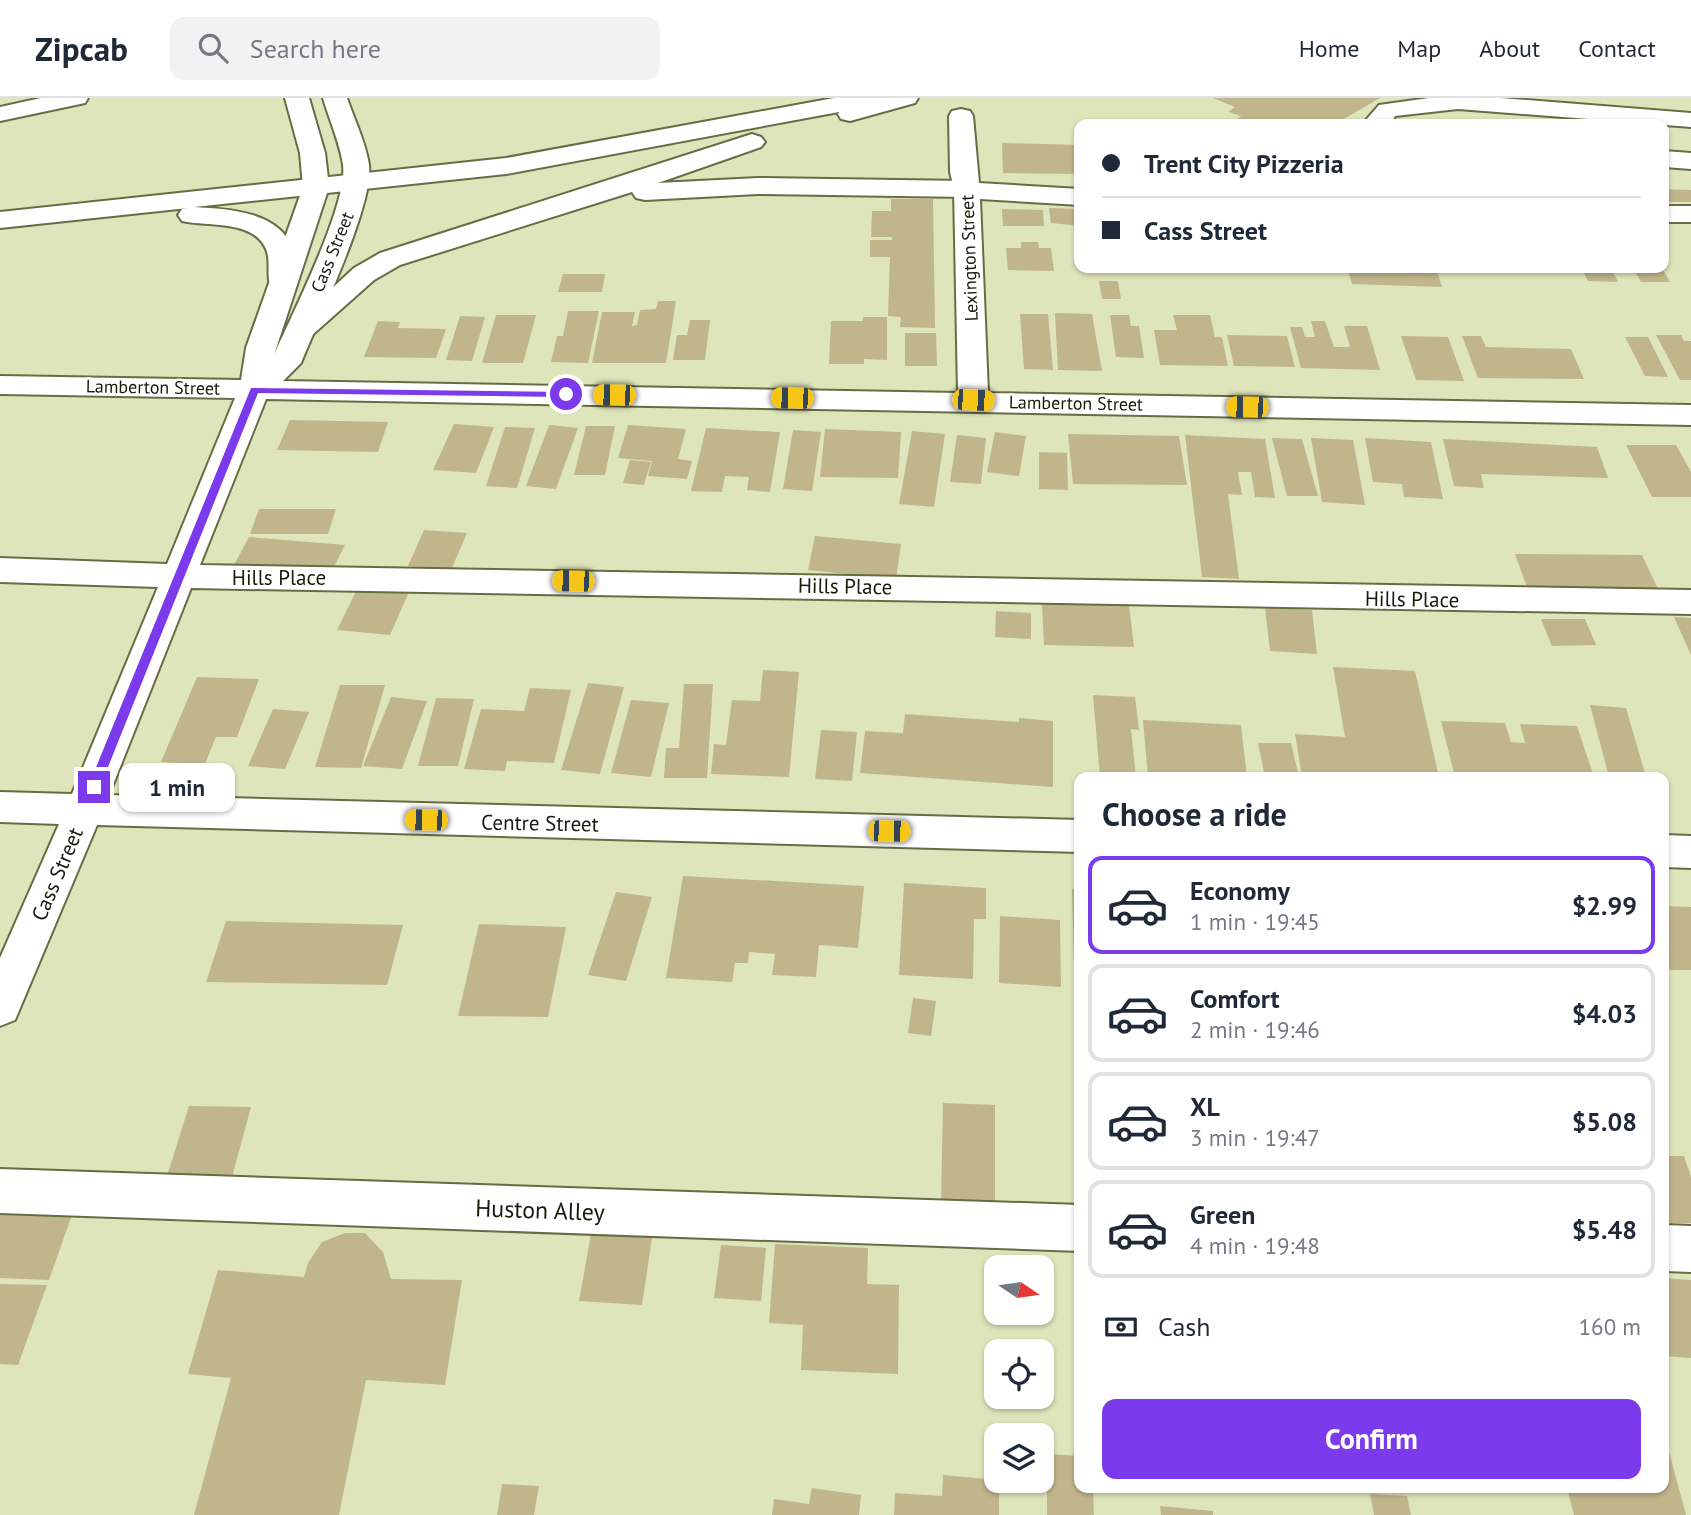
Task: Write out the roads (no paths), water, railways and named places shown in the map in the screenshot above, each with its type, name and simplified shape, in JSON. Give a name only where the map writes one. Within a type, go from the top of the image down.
[{"type":"main road","points":[[0,114],[76,98]]},
{"type":"main road","name":"Cass Street","points":[[0,1007],[85,809],[254,390],[261,348],[316,187],[314,157],[297,98]]},
{"type":"main road","name":"Cass Street","points":[[254,390],[286,363],[350,209],[356,181],[352,146],[335,98]]},
{"type":"main road","points":[[0,220],[506,166],[872,98]]},
{"type":"main road","points":[[301,330],[364,274],[390,260],[655,176],[732,148],[906,98]]},
{"type":"main road","points":[[1379,119],[1388,110],[1458,102],[1691,120]]},
{"type":"main road","name":"Lexington Street","points":[[961,116],[962,172],[967,189],[973,400]]},
{"type":"main road","points":[[1669,159],[1691,161]]},
{"type":"main road","points":[[557,206],[643,192],[758,186],[967,189],[993,194],[1074,197]]},
{"type":"main road","points":[[84,212],[209,216],[237,220],[260,228],[273,239],[281,251],[283,284]]},
{"type":"main road","points":[[1669,214],[1691,214]]},
{"type":"main road","name":"Lamberton Street","points":[[0,385],[973,400],[1691,415]]},
{"type":"main road","name":"Hills Place","points":[[0,570],[179,576],[1691,602]]},
{"type":"main road","name":"Centre Street","points":[[0,807],[1074,835]]},
{"type":"main road","points":[[1669,851],[1691,852]]},
{"type":"main road","name":"Huston Alley","points":[[0,1191],[1074,1228]]},
{"type":"main road","points":[[1669,1248],[1691,1249]]}]
